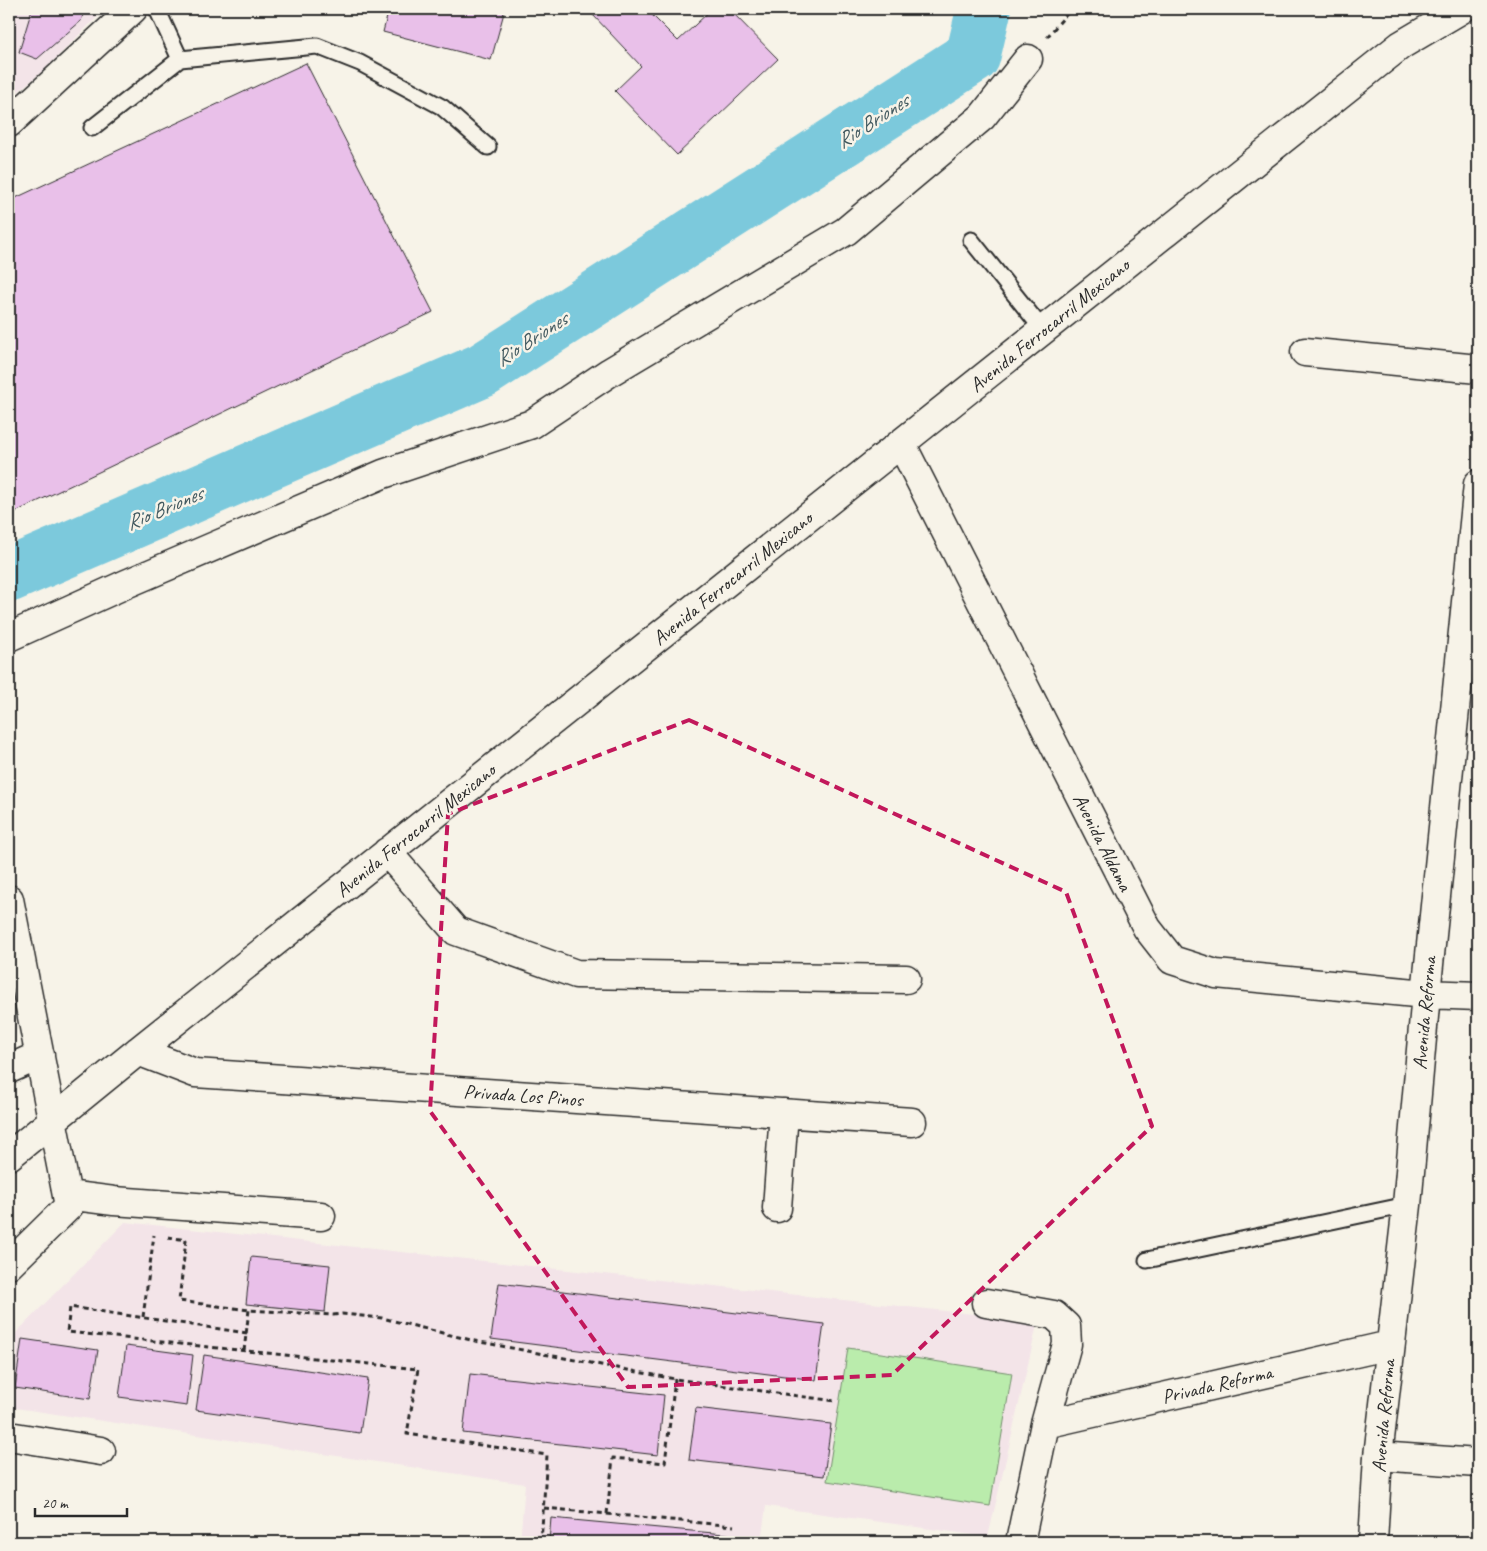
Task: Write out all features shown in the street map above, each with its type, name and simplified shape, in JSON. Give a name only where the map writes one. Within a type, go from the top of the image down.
[{"type":"street","points":[[9,123],[133,9]]},
{"type":"street","name":"Avenida Ferrocarril Mexicano","points":[[9,1156],[387,852],[1401,45],[1462,9]]},
{"type":"street","points":[[9,637],[126,584],[383,474],[532,424],[610,372],[846,231],[982,118],[1028,59]]},
{"type":"street","points":[[1305,352],[1478,370]]},
{"type":"street","name":"Avenida Aldama","points":[[901,443],[1146,928],[1172,960],[1216,974],[1426,994],[1478,996]]},
{"type":"street","name":"Avenida Reforma","points":[[1373,1542],[1378,1456],[1407,1205],[1426,994],[1478,484]]},
{"type":"street","points":[[387,852],[456,931],[576,974],[906,979]]},
{"type":"street","points":[[9,899],[69,1206],[9,1265]]},
{"type":"street","name":"Privada Los Pinos","points":[[138,1051],[195,1073],[912,1122]]},
{"type":"street","points":[[9,1070],[40,1055]]},
{"type":"street","points":[[777,1208],[784,1113]]},
{"type":"street","points":[[67,1196],[321,1216]]},
{"type":"street","points":[[986,1303],[1054,1315],[1066,1326],[1066,1344],[1045,1424],[1020,1542]]},
{"type":"street","name":"Privada Reforma","points":[[1045,1424],[1390,1345]]},
{"type":"street","points":[[9,1436],[101,1451]]},
{"type":"street","points":[[1378,1456],[1478,1463]]},
{"type":"lane","points":[[157,9],[180,59]]},
{"type":"lane","points":[[92,128],[180,59],[317,46],[360,62],[442,107],[488,148]]},
{"type":"lane","points":[[971,240],[1043,330]]},
{"type":"lane","points":[[1147,1260],[1407,1205]]},
{"type":"path","points":[[1028,59],[1071,9]]},
{"type":"path","points":[[143,1317],[154,1235],[186,1240],[179,1302],[248,1310],[342,1314],[382,1318],[475,1341],[674,1379],[835,1401]]},
{"type":"path","points":[[247,1332],[70,1306],[67,1332],[418,1369],[407,1434],[546,1455],[541,1542]]},
{"type":"path","points":[[244,1351],[248,1310]]},
{"type":"path","points":[[607,1514],[613,1458],[664,1463],[674,1379]]},
{"type":"path","points":[[544,1508],[734,1526]]},
{"type":"highlighted area","points":[[689,720],[1066,892],[1152,1126],[892,1375],[628,1387],[430,1111],[448,814]]},
{"type":"shaded area","points":[[9,9],[101,9],[99,15],[45,69],[9,99]]},
{"type":"shaded area","points":[[125,1222],[1038,1321],[988,1537],[766,1506],[761,1542],[520,1542],[525,1484],[9,1407],[9,1340]]},
{"type":"green space","points":[[848,1348],[1012,1373],[990,1506],[827,1481]]},
{"type":"building","points":[[32,9],[85,9],[81,21],[37,59],[19,52]]},
{"type":"building","points":[[389,9],[505,9],[491,60],[383,32]]},
{"type":"building","points":[[600,9],[646,9],[678,41],[712,9],[729,9],[778,59],[677,155],[615,91],[641,66],[593,15]]},
{"type":"building","points":[[306,63],[433,312],[9,515],[9,201]]},
{"type":"building","points":[[251,1257],[330,1265],[325,1312],[246,1304]]},
{"type":"building","points":[[499,1283],[824,1324],[816,1380],[491,1339]]},
{"type":"building","points":[[22,1339],[98,1350],[90,1399],[15,1388]]},
{"type":"building","points":[[126,1346],[193,1355],[187,1406],[119,1397]]},
{"type":"building","points":[[204,1355],[368,1379],[360,1433],[196,1410]]},
{"type":"building","points":[[470,1374],[664,1395],[658,1455],[463,1433]]},
{"type":"building","points":[[696,1408],[831,1424],[824,1476],[689,1460]]},
{"type":"building","points":[[551,1518],[735,1535],[735,1542],[549,1542]]},
{"type":"waterway","name":"Rio Briones","points":[[9,575],[483,370],[973,56],[984,9]]}]
